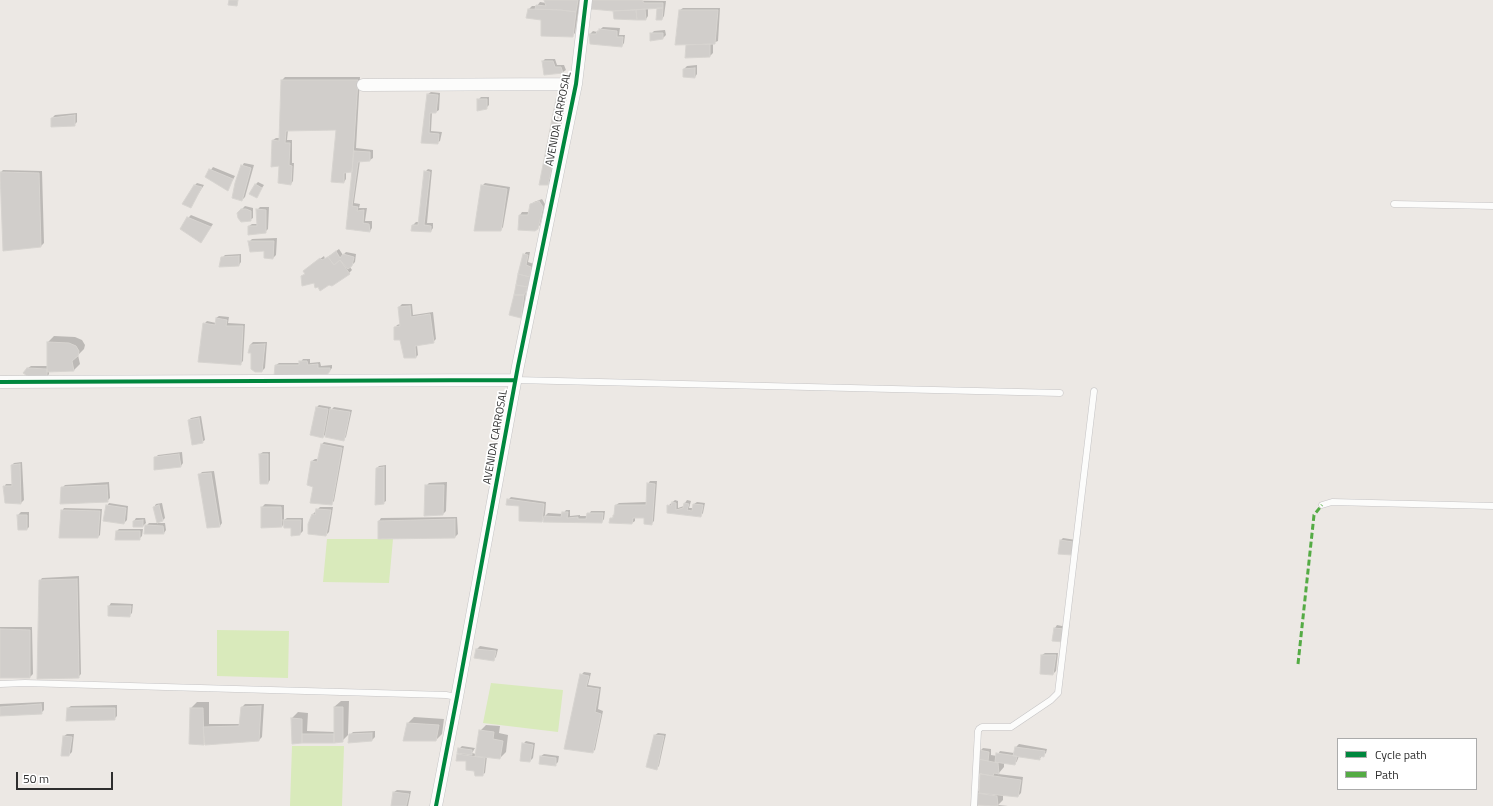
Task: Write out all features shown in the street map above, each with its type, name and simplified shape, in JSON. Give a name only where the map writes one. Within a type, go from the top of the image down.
[{"type":"street","name":"AVENIDA CARROSAL","points":[[436,806],[515,380],[576,84],[586,0]]},
{"type":"street","points":[[363,85],[576,84]]},
{"type":"street","points":[[0,382],[515,380]]},
{"type":"lane","points":[[1394,204],[1493,206]]},
{"type":"lane","points":[[515,380],[1060,393]]},
{"type":"lane","points":[[974,806],[979,729],[982,727],[1011,727],[1051,700],[1058,693],[1094,391]]},
{"type":"lane","points":[[1322,505],[1332,502],[1493,506]]},
{"type":"lane","points":[[0,684],[41,683],[438,695],[457,697]]},
{"type":"lane","points":[[436,806],[441,806]]},
{"type":"green space","points":[[327,539],[393,539],[389,583],[323,582]]},
{"type":"green space","points":[[217,630],[289,631],[288,678],[217,676]]},
{"type":"green space","points":[[491,683],[563,690],[558,732],[483,723]]},
{"type":"green space","points":[[292,746],[344,746],[342,806],[290,806]]},
{"type":"building","points":[[229,0],[238,0],[237,6],[228,5]]},
{"type":"building","points":[[544,0],[578,0],[576,12],[535,9],[536,5],[546,6]]},
{"type":"building","points":[[592,0],[642,0],[644,3],[663,3],[663,8],[613,11],[591,9]]},
{"type":"building","points":[[657,8],[663,8],[662,20],[656,20]]},
{"type":"building","points":[[528,9],[576,12],[573,37],[541,36],[541,20],[526,18]]},
{"type":"building","points":[[645,9],[646,20],[637,20],[636,10]]},
{"type":"building","points":[[636,10],[637,20],[614,19],[613,11]]},
{"type":"building","points":[[679,10],[718,10],[715,44],[675,45]]},
{"type":"building","points":[[599,29],[617,31],[617,37],[623,37],[622,47],[590,44],[589,34],[596,34]]},
{"type":"building","points":[[650,33],[663,33],[663,39],[650,41]]},
{"type":"building","points":[[710,44],[710,57],[685,58],[686,45]]},
{"type":"building","points":[[542,61],[553,61],[555,67],[561,67],[563,73],[544,75]]},
{"type":"building","points":[[695,68],[695,78],[683,77],[683,69]]},
{"type":"building","points":[[281,80],[358,80],[352,172],[344,173],[344,183],[331,182],[336,130],[286,131],[285,143],[290,143],[289,165],[292,166],[291,185],[278,183],[279,166],[271,167],[272,140],[279,141]]},
{"type":"building","points":[[427,94],[438,95],[436,113],[430,113],[429,133],[439,134],[438,144],[421,143]]},
{"type":"building","points":[[477,99],[487,99],[487,109],[477,111]]},
{"type":"building","points":[[556,99],[566,101],[548,185],[539,185]]},
{"type":"building","points":[[75,115],[75,126],[51,127],[51,118]]},
{"type":"building","points":[[354,151],[370,152],[370,161],[358,162],[352,206],[358,207],[357,211],[364,210],[363,223],[369,224],[370,232],[346,229]]},
{"type":"building","points":[[241,165],[251,168],[242,201],[232,198]]},
{"type":"building","points":[[209,169],[233,179],[228,191],[205,177]]},
{"type":"building","points":[[424,171],[430,172],[424,225],[431,226],[431,232],[411,231],[412,225],[418,225]]},
{"type":"building","points":[[0,172],[39,173],[41,247],[3,251]]},
{"type":"building","points":[[255,184],[262,188],[257,198],[249,194]]},
{"type":"building","points":[[194,185],[202,187],[191,208],[182,204]]},
{"type":"building","points":[[481,185],[507,189],[501,231],[474,231]]},
{"type":"building","points":[[539,201],[543,207],[538,229],[535,231],[518,230],[519,215],[528,215],[530,204]]},
{"type":"building","points":[[241,209],[251,211],[251,221],[241,222],[237,213]]},
{"type":"building","points":[[256,209],[266,210],[266,233],[248,235],[248,226],[257,226]]},
{"type":"building","points":[[187,217],[211,227],[201,243],[180,229]]},
{"type":"building","points":[[248,241],[274,241],[273,259],[264,258],[264,251],[250,252]]},
{"type":"building","points":[[336,251],[340,258],[343,254],[354,257],[352,266],[348,269],[340,260],[334,265],[328,257]]},
{"type":"building","points":[[523,254],[528,255],[526,265],[531,267],[530,277],[518,274]]},
{"type":"building","points":[[239,256],[239,266],[219,267],[221,257]]},
{"type":"building","points":[[328,257],[334,265],[340,260],[350,274],[332,286],[329,285],[320,291],[318,287],[315,288],[314,283],[302,286],[301,276],[305,274],[303,271],[320,258],[322,260]]},
{"type":"building","points":[[518,274],[530,277],[528,287],[516,285]]},
{"type":"building","points":[[516,285],[528,287],[524,295],[514,295]]},
{"type":"building","points":[[514,295],[524,295],[521,318],[509,315]]},
{"type":"building","points":[[410,306],[411,317],[430,314],[434,343],[415,346],[416,358],[404,358],[400,340],[394,340],[394,327],[400,326],[398,307]]},
{"type":"building","points":[[216,318],[227,320],[226,326],[243,326],[241,365],[198,362],[203,323],[215,325]]},
{"type":"building","points":[[47,342],[69,343],[76,346],[79,351],[78,356],[72,361],[74,371],[47,372]]},
{"type":"building","points":[[265,344],[262,372],[255,372],[251,369],[251,353],[248,353],[250,345]]},
{"type":"building","points":[[299,361],[307,361],[308,365],[318,364],[318,368],[330,368],[330,371],[327,375],[274,376],[275,365],[299,365]]},
{"type":"building","points":[[27,368],[47,369],[47,378],[29,377],[23,373]]},
{"type":"building","points":[[316,407],[328,409],[323,438],[310,435]]},
{"type":"building","points":[[330,409],[350,412],[344,441],[325,437]]},
{"type":"building","points":[[199,418],[203,443],[192,445],[188,420]]},
{"type":"building","points":[[321,444],[342,448],[332,505],[310,503],[313,487],[307,485],[311,461],[317,462]]},
{"type":"building","points":[[179,454],[181,467],[154,470],[154,457]]},
{"type":"building","points":[[259,454],[268,454],[268,484],[260,484]]},
{"type":"building","points":[[20,464],[21,504],[5,503],[3,486],[12,486],[11,465]]},
{"type":"building","points":[[384,467],[384,504],[375,505],[376,468]]},
{"type":"building","points":[[211,473],[220,527],[207,528],[198,474]]},
{"type":"building","points":[[647,483],[655,484],[652,525],[644,524],[644,518],[633,518],[632,524],[609,523],[610,518],[613,518],[614,515],[615,505],[646,505]]},
{"type":"building","points":[[107,485],[108,502],[60,504],[61,487]]},
{"type":"building","points":[[425,485],[444,485],[443,515],[424,516]]},
{"type":"building","points":[[507,499],[544,504],[542,522],[519,521],[519,506],[506,505]]},
{"type":"building","points":[[672,502],[676,503],[676,510],[683,508],[684,503],[689,504],[687,510],[692,511],[693,504],[703,505],[701,517],[667,513],[667,505],[671,506]]},
{"type":"building","points":[[106,505],[126,508],[124,524],[103,521]]},
{"type":"building","points":[[159,505],[163,521],[157,523],[153,507]]},
{"type":"building","points":[[261,507],[281,507],[282,527],[261,528]]},
{"type":"building","points":[[316,509],[331,510],[326,536],[308,534],[308,524],[312,514],[315,515]]},
{"type":"building","points":[[61,510],[100,511],[98,538],[59,538]]},
{"type":"building","points":[[562,512],[568,512],[567,518],[578,517],[578,519],[586,519],[587,513],[603,513],[602,523],[543,522],[544,516],[561,517]]},
{"type":"building","points":[[17,515],[27,515],[27,530],[18,530]]},
{"type":"building","points":[[455,519],[455,538],[378,539],[378,521]]},
{"type":"building","points":[[143,520],[143,527],[133,527],[133,521]]},
{"type":"building","points":[[283,520],[301,520],[300,535],[291,536],[291,528],[284,528]]},
{"type":"building","points":[[145,525],[163,526],[164,534],[144,534]]},
{"type":"building","points":[[116,531],[140,531],[140,540],[115,540]]},
{"type":"building","points":[[1060,540],[1073,542],[1072,555],[1058,554]]},
{"type":"building","points":[[77,579],[79,678],[37,679],[39,580]]},
{"type":"building","points":[[108,606],[131,606],[130,617],[108,616]]},
{"type":"building","points":[[1054,628],[1064,629],[1064,642],[1052,641]]},
{"type":"building","points":[[0,629],[30,630],[30,678],[0,678]]},
{"type":"building","points":[[476,649],[496,651],[494,661],[474,658]]},
{"type":"building","points":[[1041,655],[1056,655],[1053,675],[1040,674]]},
{"type":"building","points":[[580,674],[589,676],[586,687],[599,689],[595,712],[601,714],[593,753],[564,749]]},
{"type":"building","points":[[41,704],[42,714],[0,716],[0,707]]},
{"type":"building","points":[[261,706],[259,741],[205,745],[203,727],[239,726],[241,707]]},
{"type":"building","points":[[334,707],[343,707],[343,742],[334,743]]},
{"type":"building","points":[[67,708],[115,708],[115,720],[66,721]]},
{"type":"building","points":[[190,708],[203,708],[204,745],[189,744]]},
{"type":"building","points":[[291,718],[302,719],[302,743],[292,744]]},
{"type":"building","points":[[407,723],[439,725],[436,741],[403,741]]},
{"type":"building","points":[[479,730],[494,732],[493,739],[503,741],[500,759],[475,756]]},
{"type":"building","points":[[372,733],[372,741],[348,743],[349,734]]},
{"type":"building","points":[[302,734],[334,734],[334,743],[302,743]]},
{"type":"building","points":[[654,735],[664,736],[657,770],[646,767]]},
{"type":"building","points":[[63,736],[72,737],[69,756],[61,756]]},
{"type":"building","points":[[522,743],[533,745],[530,762],[520,761]]},
{"type":"building","points":[[1015,747],[1045,751],[1044,757],[1040,756],[1040,760],[1013,756]]},
{"type":"building","points":[[458,748],[472,750],[472,755],[457,753]]},
{"type":"building","points":[[979,750],[989,752],[988,761],[978,759]]},
{"type":"building","points":[[996,753],[1017,756],[1015,765],[995,762]]},
{"type":"building","points":[[457,754],[485,758],[483,776],[475,776],[474,771],[466,770],[466,761],[456,761]]},
{"type":"building","points":[[540,756],[556,758],[556,766],[539,764]]},
{"type":"building","points":[[978,759],[998,763],[999,774],[994,773],[993,776],[977,773]]},
{"type":"building","points":[[980,774],[1021,780],[1018,797],[979,793]]},
{"type":"building","points":[[393,792],[409,794],[406,806],[391,806]]},
{"type":"building","points":[[976,793],[997,796],[998,806],[975,805]]},
{"type":"marked path","points":[[1298,664],[1314,515],[1322,505]]},
{"type":"cycle path","points":[[436,806],[518,366],[576,84],[586,0]]},
{"type":"cycle path","points":[[0,382],[515,380]]}]
